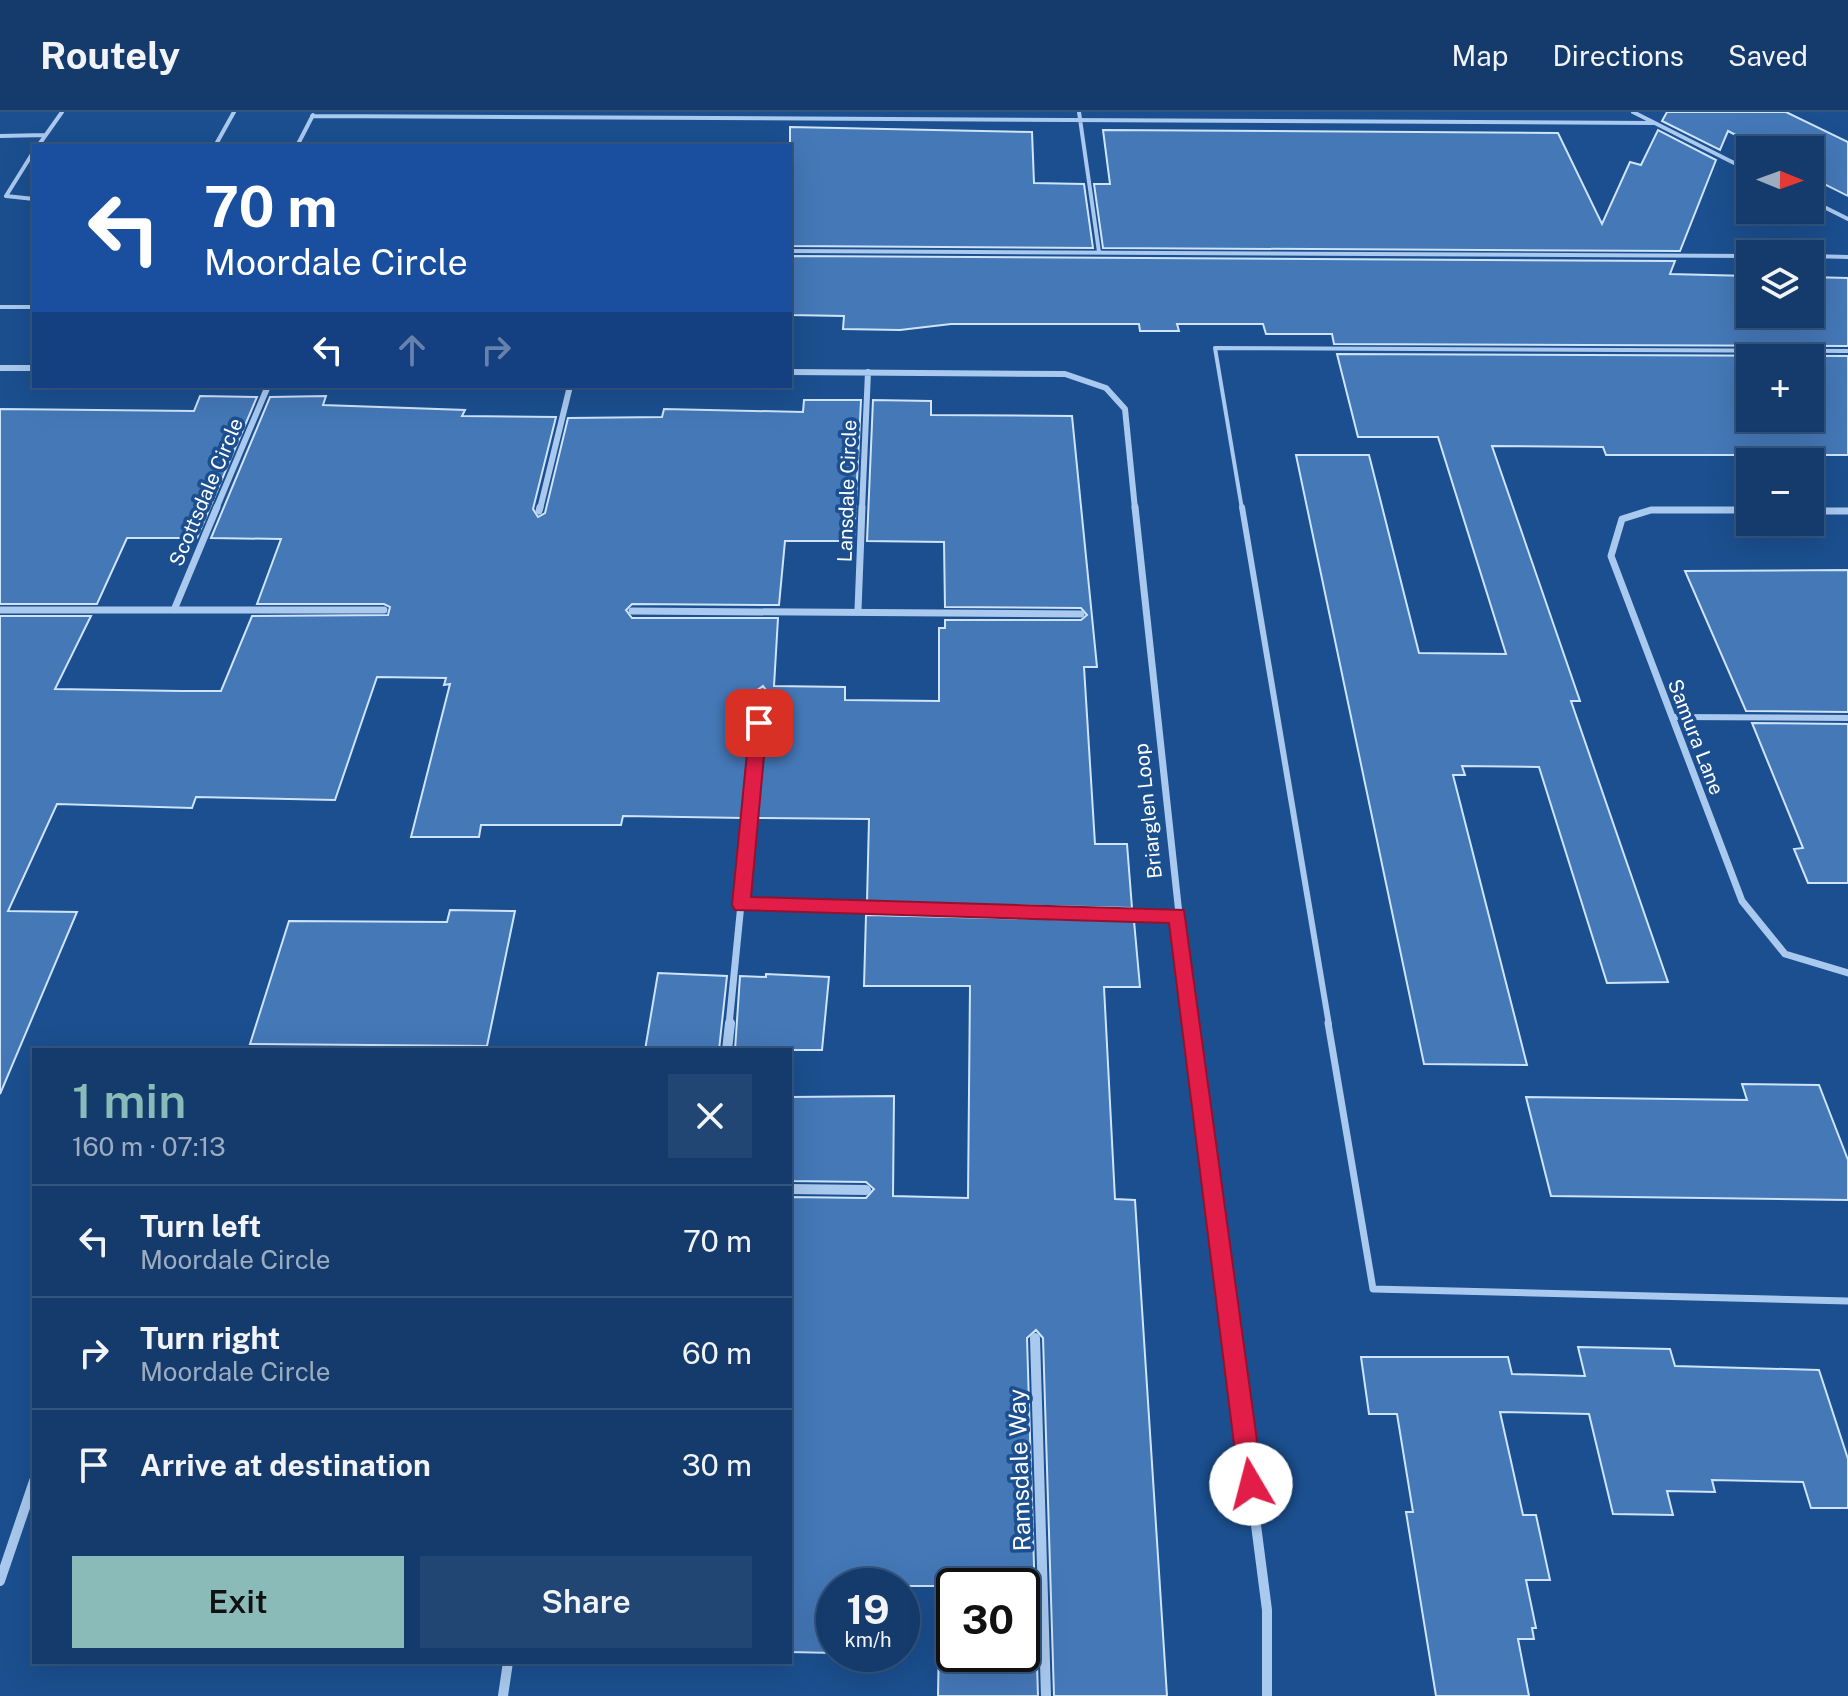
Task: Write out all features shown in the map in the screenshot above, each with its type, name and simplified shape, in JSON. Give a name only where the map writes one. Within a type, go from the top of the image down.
[{"type":"street","points":[[0,368],[32,368]]},
{"type":"street","name":"Briarglen Loop","points":[[792,372],[1065,374],[1106,388],[1125,409],[1177,916],[1267,1610],[1267,1696]]},
{"type":"street","name":"Lansdale Circle","points":[[858,610],[868,372]]},
{"type":"street","name":"Scottsdale Circle","points":[[174,610],[267,388]]},
{"type":"street","points":[[539,511],[570,388]]},
{"type":"street","name":"Samura Lane","points":[[1736,510],[1651,510],[1622,519],[1611,556],[1742,901],[1785,954],[1848,973]]},
{"type":"street","points":[[1824,511],[1848,511]]},
{"type":"street","points":[[0,610],[384,610]]},
{"type":"street","points":[[632,611],[858,610],[1081,614]]},
{"type":"street","points":[[727,1048],[762,692]]},
{"type":"street","points":[[742,905],[1177,916]]},
{"type":"street","points":[[792,1189],[866,1190]]},
{"type":"street","name":"Ramsdale Way","points":[[1035,1338],[1046,1696]]},
{"type":"street","points":[[0,1581],[32,1487]]},
{"type":"street","points":[[503,1696],[508,1664]]},
{"type":"lane","points":[[39,144],[62,112]]},
{"type":"lane","points":[[216,144],[234,112]]},
{"type":"lane","points":[[1079,112],[1099,252]]},
{"type":"lane","points":[[1633,112],[1736,164]]},
{"type":"lane","points":[[298,144],[313,114],[1654,123]]},
{"type":"lane","points":[[0,136],[45,135]]},
{"type":"lane","points":[[32,154],[3,196],[32,199]]},
{"type":"lane","points":[[1824,207],[1848,219]]},
{"type":"lane","points":[[792,251],[1736,256]]},
{"type":"lane","points":[[1824,256],[1848,257]]},
{"type":"lane","points":[[0,307],[32,307]]},
{"type":"lane","points":[[1848,351],[1215,348],[1373,1289],[1848,1301]]},
{"type":"lane","points":[[1672,717],[1848,718]]},
{"type":"building","points":[[1667,112],[1786,112],[1848,142],[1848,196],[1824,184],[1824,136],[1738,136],[1728,131],[1720,150],[1662,121]]},
{"type":"building","points":[[790,127],[1032,132],[1034,183],[1084,184],[1093,248],[792,246]]},
{"type":"building","points":[[1103,130],[1558,133],[1602,224],[1630,162],[1641,165],[1658,130],[1716,160],[1680,251],[1103,248],[1094,184],[1110,184]]},
{"type":"building","points":[[792,256],[1675,261],[1670,274],[1736,276],[1736,328],[1824,328],[1824,277],[1848,278],[1848,346],[1334,344],[1332,334],[1266,334],[1263,324],[1177,324],[1179,331],[1140,331],[1139,324],[951,324],[900,330],[843,329],[844,316],[792,315]]},
{"type":"building","points":[[1337,354],[1736,356],[1736,432],[1824,432],[1824,356],[1848,356],[1848,455],[1824,455],[1824,448],[1736,448],[1736,455],[1606,455],[1603,447],[1492,446],[1580,701],[1571,701],[1668,982],[1607,983],[1539,767],[1462,766],[1465,775],[1453,775],[1527,1065],[1424,1064],[1296,455],[1369,455],[1419,653],[1506,654],[1438,437],[1358,437]]},
{"type":"building","points":[[200,396],[257,397],[197,538],[127,538],[97,604],[0,604],[0,409],[194,411]]},
{"type":"building","points":[[326,396],[323,405],[465,410],[462,416],[556,417],[533,509],[538,517],[545,513],[568,418],[662,417],[664,409],[803,412],[804,400],[861,400],[854,541],[785,541],[779,605],[632,604],[626,610],[632,618],[778,618],[774,686],[845,687],[845,700],[939,701],[939,628],[945,628],[945,620],[1081,620],[1087,615],[1081,608],[945,607],[944,542],[867,541],[873,400],[931,401],[931,415],[1072,416],[1097,667],[1084,667],[1095,844],[1127,844],[1132,908],[867,902],[869,819],[756,818],[768,693],[763,686],[756,691],[743,818],[623,816],[621,825],[481,825],[479,837],[411,837],[450,684],[444,685],[446,678],[377,677],[335,800],[196,797],[192,808],[57,804],[8,911],[77,912],[0,1094],[0,616],[91,616],[55,689],[221,691],[252,616],[388,615],[390,607],[384,604],[257,604],[281,539],[211,538],[270,397]]},
{"type":"building","points":[[1848,570],[1848,712],[1746,711],[1685,571]]},
{"type":"building","points":[[1752,723],[1848,724],[1848,883],[1808,883],[1794,849],[1803,848]]},
{"type":"building","points":[[450,910],[515,911],[487,1046],[250,1044],[289,921],[447,922]]},
{"type":"building","points":[[866,915],[1134,921],[1140,987],[1104,987],[1115,1199],[1135,1200],[1167,1696],[1054,1696],[1043,1338],[1036,1330],[1027,1338],[1034,1568],[936,1568],[936,1586],[920,1586],[920,1568],[816,1568],[816,1653],[792,1652],[792,1197],[866,1198],[874,1189],[866,1182],[792,1181],[792,1097],[894,1096],[893,1196],[968,1198],[970,986],[864,986]]},
{"type":"building","points":[[658,973],[727,976],[719,1048],[645,1048]]},
{"type":"building","points":[[766,974],[829,977],[822,1050],[735,1048],[740,976],[766,977]]},
{"type":"building","points":[[1742,1084],[1819,1085],[1848,1160],[1848,1200],[1551,1196],[1526,1097],[1747,1100]]},
{"type":"building","points":[[1578,1347],[1670,1349],[1675,1366],[1819,1370],[1848,1459],[1848,1508],[1811,1508],[1803,1482],[1712,1480],[1715,1492],[1667,1491],[1673,1515],[1613,1514],[1589,1414],[1500,1412],[1523,1515],[1536,1515],[1550,1580],[1526,1580],[1536,1628],[1532,1628],[1534,1639],[1518,1639],[1529,1696],[1436,1696],[1406,1512],[1413,1512],[1397,1414],[1369,1414],[1361,1357],[1508,1357],[1512,1374],[1585,1376]]},
{"type":"building","points":[[938,1672],[1037,1672],[1038,1696],[938,1696]]},
{"type":"route","points":[[759,723],[742,905],[1177,916],[1251,1484]]}]
